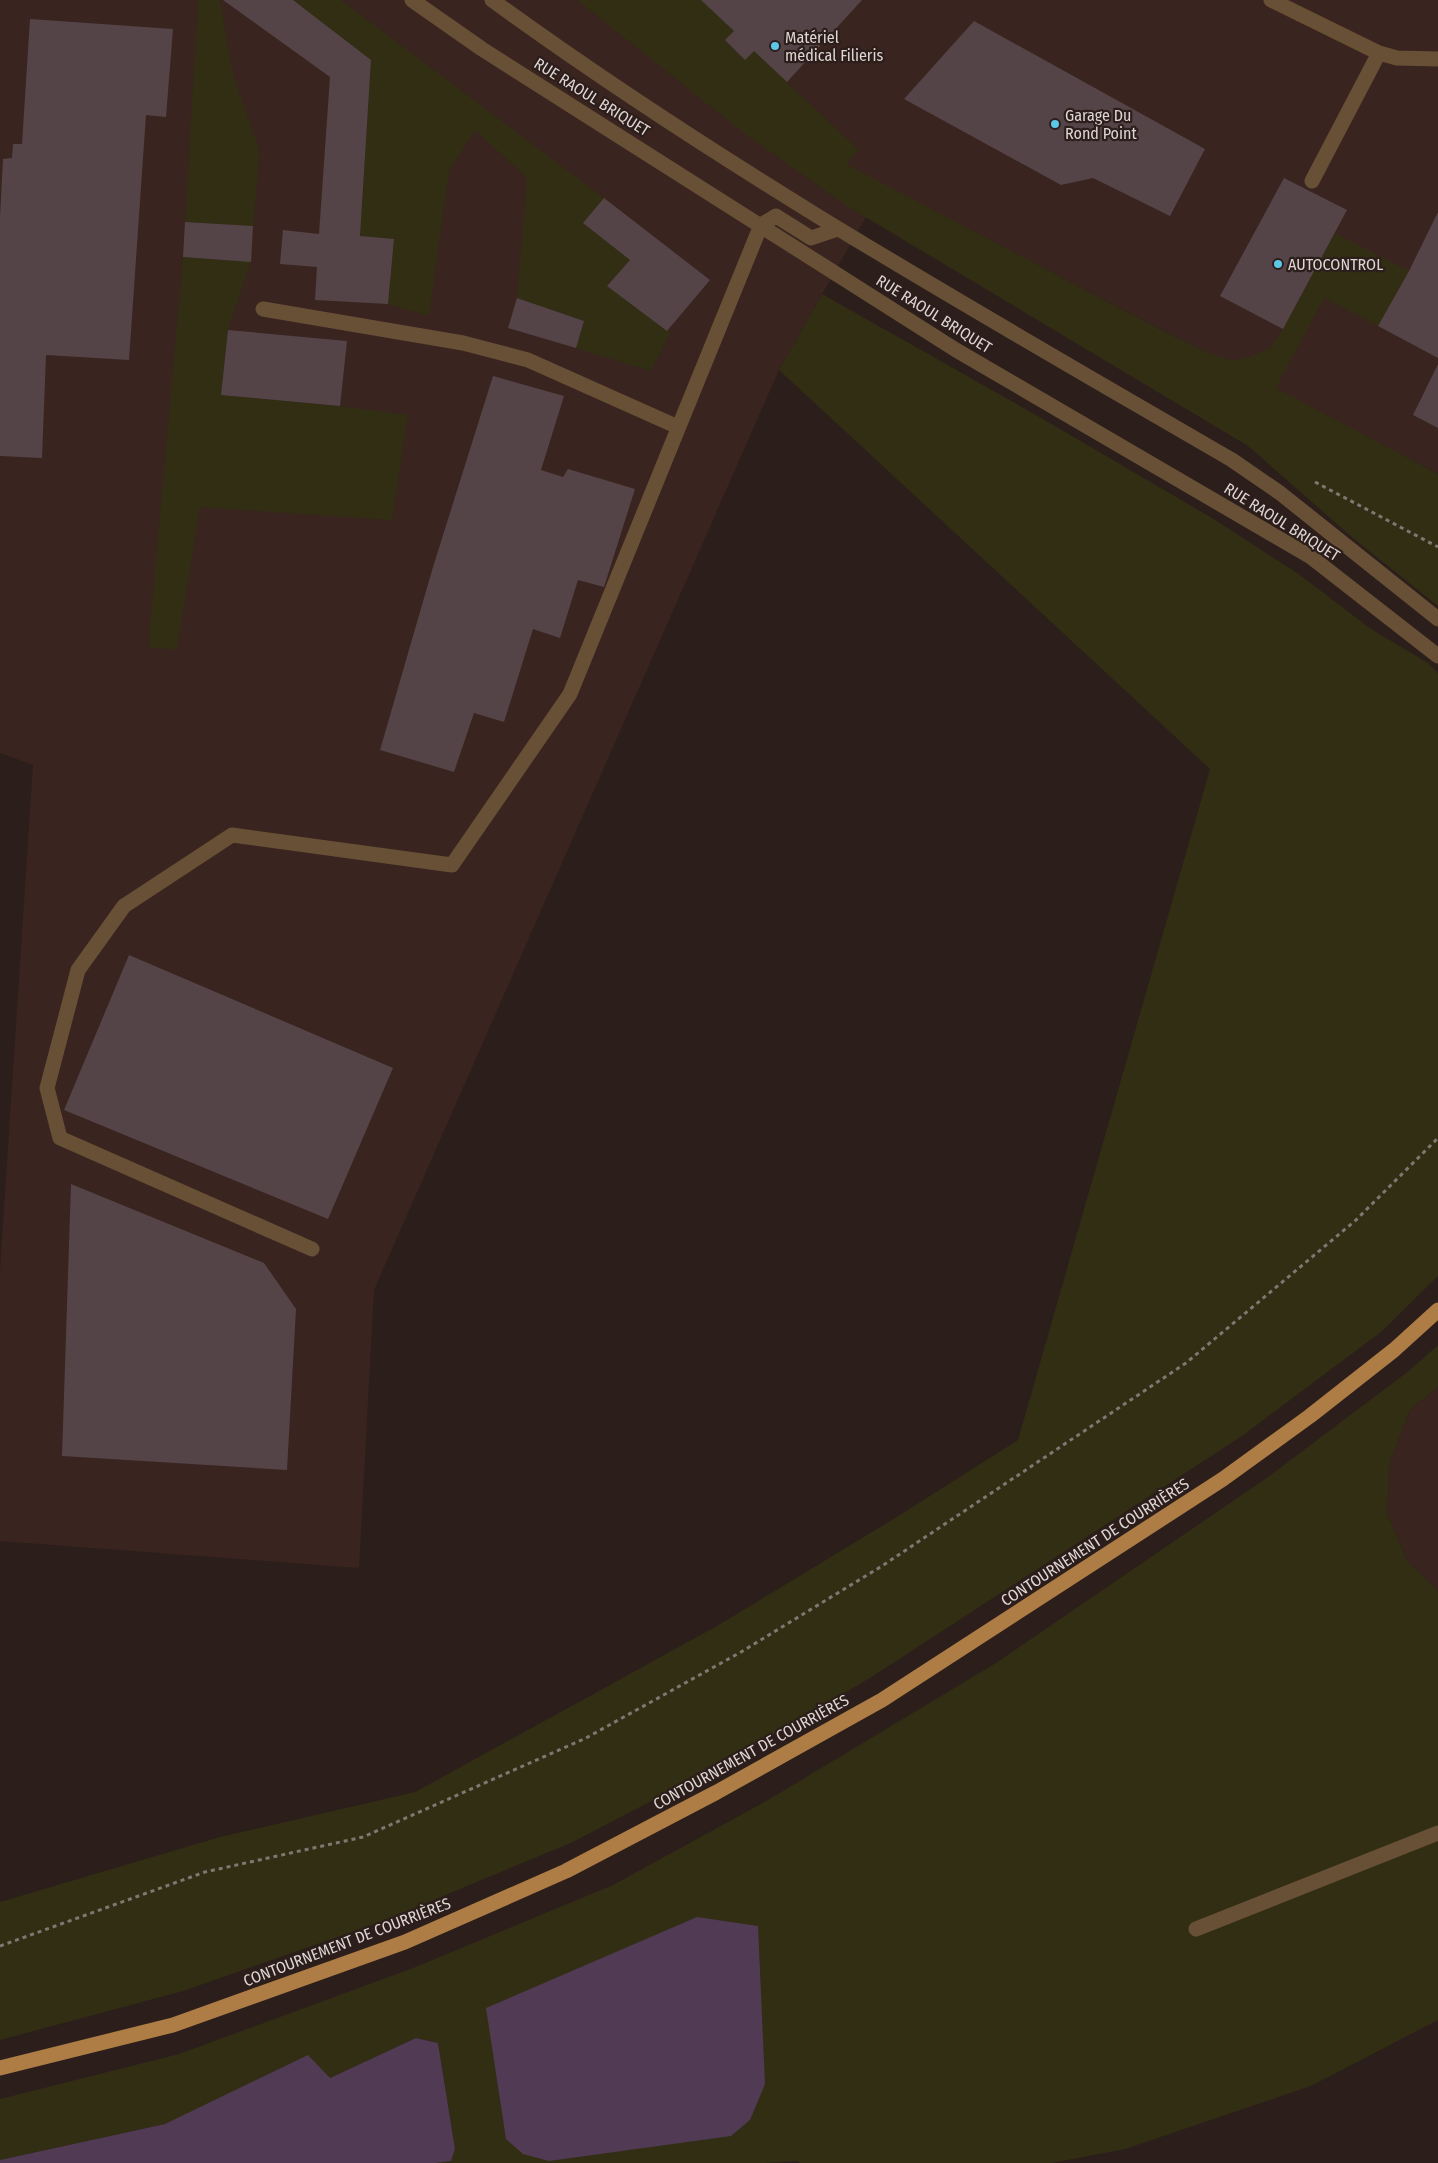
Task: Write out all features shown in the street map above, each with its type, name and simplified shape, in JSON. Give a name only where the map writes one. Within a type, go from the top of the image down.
[{"type":"main road","name":"CONTOURNEMENT DE COURRIÈRES","points":[[0,2068],[174,2025],[405,1942],[566,1871],[717,1792],[882,1700],[1206,1490],[1310,1416],[1394,1350],[1438,1310]]},
{"type":"street","name":"RUE RAOUL BRIQUET","points":[[412,0],[482,48],[956,350],[1311,557],[1438,656]]},
{"type":"street","name":"RUE RAOUL BRIQUET","points":[[492,0],[672,124],[838,229],[1232,460],[1311,517],[1438,619]]},
{"type":"street","points":[[1271,0],[1379,53],[1397,58],[1438,59]]},
{"type":"street","points":[[1312,181],[1379,53]]},
{"type":"street","points":[[312,1248],[60,1138],[47,1088],[78,970],[124,906],[232,835],[452,865],[570,694],[761,225],[776,216],[811,238],[838,229]]},
{"type":"street","points":[[263,309],[463,343],[528,360],[678,427]]},
{"type":"street","points":[[1196,1929],[1438,1833]]},
{"type":"path","points":[[1311,480],[1438,547]]},
{"type":"path","points":[[0,1946],[206,1872],[363,1837],[586,1738],[741,1652],[882,1566],[1186,1363],[1356,1220],[1438,1138]]},
{"type":"shaded area","points":[[0,0],[1438,0],[1438,474],[884,185],[779,370],[374,1290],[359,1568],[0,1541],[0,1270],[33,765],[0,753]]},
{"type":"shaded area","points":[[198,0],[220,0],[233,75],[260,152],[253,226],[185,222]]},
{"type":"shaded area","points":[[293,0],[341,0],[604,198],[583,223],[630,260],[607,286],[671,332],[651,371],[576,348],[584,321],[517,298],[527,178],[475,130],[449,171],[429,316],[388,304],[394,239],[360,236],[371,60]]},
{"type":"shaded area","points":[[577,0],[702,0],[734,31],[725,41],[745,59],[754,51],[859,150],[846,164],[1171,335],[1211,354],[1232,360],[1247,358],[1270,348],[1283,329],[1335,233],[1409,271],[1378,326],[1324,298],[1276,388],[1438,474],[1438,606],[1354,539],[1248,446],[847,206],[745,134]]},
{"type":"shaded area","points":[[183,257],[251,262],[228,330],[221,395],[340,406],[408,415],[392,520],[200,507],[177,650],[148,647]]},
{"type":"shaded area","points":[[822,294],[1043,419],[1212,518],[1300,575],[1371,629],[1428,663],[1438,673],[1438,1276],[1381,1332],[1242,1436],[870,1678],[726,1762],[573,1842],[383,1921],[183,1991],[0,2040],[0,1902],[220,1837],[415,1792],[717,1626],[895,1518],[1018,1440],[1210,769],[779,370]]},
{"type":"shaded area","points":[[1438,1345],[1438,1387],[1410,1410],[1390,1462],[1387,1513],[1408,1562],[1438,1591],[1438,2020],[1311,2086],[1125,2149],[1052,2163],[800,2163],[797,2161],[766,2163],[436,2163],[451,2161],[455,2149],[438,2043],[416,2038],[330,2078],[228,2096],[165,2124],[0,2160],[0,2099],[179,2054],[413,1968],[613,1885],[768,1800],[996,1663],[1268,1477],[1410,1370]]},
{"type":"shaded area","points":[[1438,1387],[1438,1591],[1408,1562],[1387,1513],[1390,1462],[1410,1410]]},
{"type":"shaded area","points":[[697,1917],[758,1926],[765,2084],[750,2120],[731,2136],[549,2161],[523,2154],[506,2139],[486,2008]]},
{"type":"shaded area","points":[[416,2038],[438,2043],[455,2149],[451,2161],[436,2163],[0,2163],[0,2160],[165,2124],[308,2055],[330,2078]]},
{"type":"building","points":[[223,0],[293,0],[371,60],[360,236],[394,239],[388,304],[315,300],[317,267],[280,264],[283,230],[319,234],[330,77]]},
{"type":"building","name":"Matériel médical Filieris","points":[[701,0],[862,0],[787,82],[754,51],[745,60],[725,40],[734,31]]},
{"type":"building","points":[[30,19],[173,29],[166,117],[146,115],[129,360],[46,355],[42,458],[0,456],[0,217],[3,159],[12,158],[13,144],[22,144]]},
{"type":"building","name":"Garage Du Rond Point","points":[[974,21],[1205,149],[1170,216],[1093,178],[1061,185],[904,99]]},
{"type":"building","name":"AUTOCONTROL","points":[[1284,178],[1347,210],[1283,329],[1220,296]]},
{"type":"building","points":[[604,198],[710,280],[667,331],[607,286],[630,260],[583,223]]},
{"type":"building","points":[[1438,212],[1438,358],[1378,326],[1409,271]]},
{"type":"building","points":[[185,222],[253,226],[251,262],[183,257]]},
{"type":"building","points":[[517,298],[584,321],[576,348],[508,328]]},
{"type":"building","points":[[228,330],[347,341],[340,406],[221,395]]},
{"type":"building","points":[[1438,364],[1438,428],[1413,415]]},
{"type":"building","points":[[493,376],[564,396],[541,470],[563,477],[568,469],[635,489],[604,587],[578,580],[560,638],[533,629],[504,722],[474,713],[454,772],[380,750],[433,567]]},
{"type":"building","points":[[129,955],[393,1068],[328,1219],[64,1110]]},
{"type":"building","points":[[71,1184],[264,1263],[296,1309],[287,1470],[62,1456]]},
{"type":"place","name":"Matériel médical Filieris","points":[[775,46]]},
{"type":"place","name":"Garage Du Rond Point","points":[[1055,124]]},
{"type":"place","name":"AUTOCONTROL","points":[[1278,264]]}]
